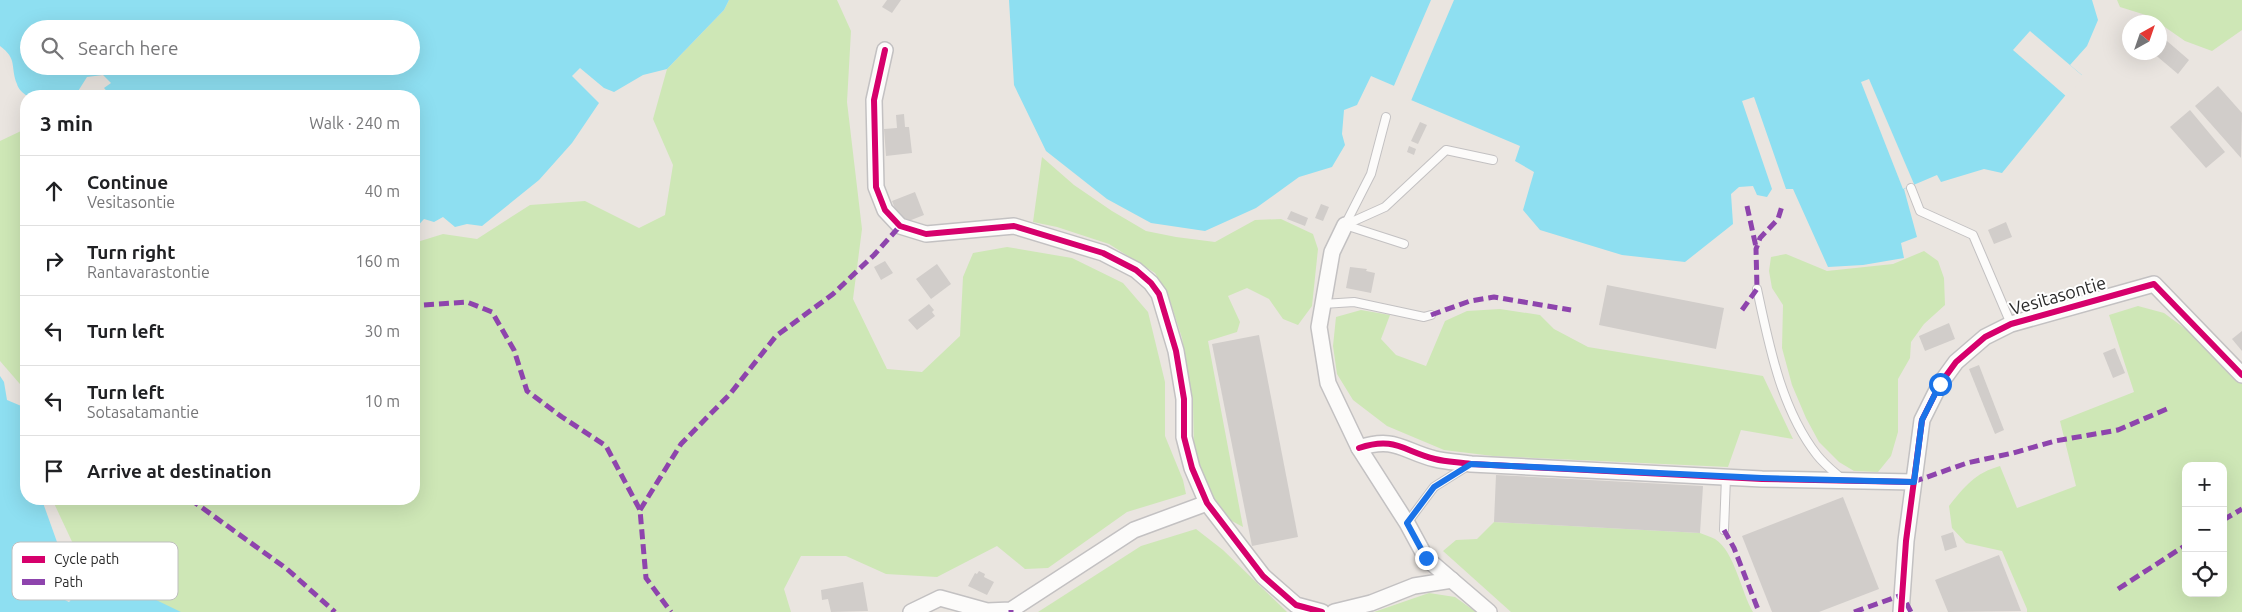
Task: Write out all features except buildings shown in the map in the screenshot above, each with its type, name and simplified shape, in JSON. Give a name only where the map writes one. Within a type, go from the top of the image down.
[{"type":"street","points":[[885,50],[874,100],[876,186],[885,210],[900,226],[926,234],[1014,226],[1103,253],[1136,270],[1150,282],[1159,294],[1176,351],[1184,399],[1184,437],[1192,468],[1207,504],[1263,576],[1296,605],[1322,612]]},
{"type":"street","points":[[1345,225],[1332,252],[1319,327],[1328,383],[1358,448],[1407,523],[1426,558],[1489,612]]},
{"type":"street","name":"Vesitasontie","points":[[1901,612],[1906,541],[1922,420],[1940,384],[1956,362],[1985,336],[2010,324],[2154,284],[2242,375]]},
{"type":"street","points":[[1358,448],[1372,444],[1400,445],[1435,459],[1471,464],[1844,481],[1914,482]]},
{"type":"street","points":[[911,612],[940,598],[987,611],[1011,610],[1134,530],[1207,504]]},
{"type":"street","points":[[1334,612],[1371,603],[1414,586],[1452,580]]},
{"type":"lane","points":[[1345,225],[1371,174],[1386,117]]},
{"type":"lane","points":[[1345,225],[1385,208],[1446,150],[1493,160]]},
{"type":"lane","points":[[1911,188],[1920,211],[1973,235],[2010,324]]},
{"type":"lane","points":[[1345,225],[1404,244]]},
{"type":"lane","points":[[1757,289],[1768,341],[1797,424],[1817,456],[1844,481]]},
{"type":"lane","points":[[1323,304],[1354,302],[1424,317],[1430,315]]},
{"type":"lane","points":[[1407,523],[1434,487],[1471,464]]},
{"type":"lane","points":[[1724,530],[1726,476]]},
{"type":"green space","points":[[729,0],[837,0],[851,31],[847,102],[862,229],[853,299],[887,369],[922,372],[960,336],[963,277],[973,253],[1007,247],[1072,258],[1123,283],[1148,312],[1165,382],[1165,436],[1183,480],[1186,494],[1127,512],[1048,568],[1025,569],[997,546],[937,577],[886,574],[846,556],[801,556],[784,589],[791,612],[140,612],[110,600],[178,600],[178,542],[72,542],[55,505],[420,505],[420,241],[443,234],[477,239],[530,205],[585,201],[639,228],[665,215],[673,165],[653,119],[667,69],[724,10]]},
{"type":"green space","points":[[2117,0],[2242,0],[2242,30],[2212,51],[2185,41],[2167,28],[2167,15],[2146,15],[2120,7]]},
{"type":"green space","points":[[20,131],[20,384],[0,361],[0,141]]},
{"type":"green space","points":[[1042,157],[1074,185],[1146,231],[1215,242],[1255,220],[1281,219],[1313,234],[1318,249],[1312,306],[1298,325],[1283,319],[1269,299],[1247,288],[1228,296],[1240,322],[1237,332],[1208,341],[1243,527],[1230,520],[1208,489],[1194,450],[1193,404],[1182,338],[1170,301],[1155,273],[1109,244],[1057,227],[1033,222]]},
{"type":"green space","points":[[1924,251],[1938,261],[1944,278],[1945,305],[1924,324],[1911,342],[1910,358],[1898,379],[1898,432],[1891,456],[1878,472],[1854,471],[1839,462],[1819,442],[1792,385],[1782,348],[1783,305],[1772,288],[1769,271],[1771,257],[1786,254],[1827,271],[1893,264]]},
{"type":"green space","points":[[2138,306],[2164,313],[2191,333],[2242,384],[2242,612],[2027,612],[2002,551],[1966,543],[1952,528],[1949,506],[1971,481],[1991,469],[2000,466],[2017,508],[2076,486],[2060,421],[2134,392],[2109,315]]},
{"type":"green space","points":[[1500,309],[1540,315],[1554,329],[1588,347],[1763,376],[1793,439],[1741,430],[1728,467],[1493,456],[1444,450],[1387,426],[1353,400],[1337,374],[1333,346],[1336,317],[1361,310],[1390,315],[1381,339],[1396,355],[1426,366],[1445,321],[1467,311]]},
{"type":"green space","points":[[1494,522],[1700,533],[1715,539],[1728,553],[1753,612],[1511,612],[1443,551],[1456,540],[1477,539]]},
{"type":"green space","points":[[1196,529],[1223,550],[1287,612],[1038,612],[1141,546]]},
{"type":"green space","points":[[1429,593],[1455,597],[1476,612],[1374,612]]},
{"type":"water","points":[[0,0],[729,0],[724,10],[667,69],[643,75],[614,92],[604,88],[580,68],[572,76],[599,103],[572,143],[539,180],[482,226],[467,224],[455,227],[443,217],[434,222],[424,219],[420,223],[420,90],[106,90],[104,88],[111,83],[103,75],[87,77],[79,90],[20,90],[15,78],[13,64],[6,51],[0,46]]},
{"type":"water","points":[[1009,0],[2092,0],[2098,20],[2087,46],[2070,65],[2082,75],[2002,173],[1984,169],[1941,182],[1937,175],[1904,189],[1917,237],[1901,243],[1904,258],[1863,265],[1828,267],[1793,189],[1772,189],[1767,197],[1757,195],[1753,186],[1739,187],[1731,194],[1733,224],[1685,262],[1622,255],[1540,230],[1523,210],[1534,172],[1515,161],[1520,146],[1411,100],[1413,94],[1371,76],[1357,105],[1344,110],[1342,134],[1345,145],[1332,167],[1299,177],[1256,208],[1205,231],[1151,223],[1107,199],[1046,151],[1014,85]]},
{"type":"water","points":[[0,376],[4,382],[7,400],[20,405],[20,505],[44,505],[57,542],[12,542],[12,600],[65,600],[69,602],[71,600],[156,600],[181,612],[0,612]]},
{"type":"pier","points":[[1431,0],[1454,0],[1410,103],[1408,100],[1410,96],[1393,88]]},
{"type":"pier","points":[[2030,31],[2084,77],[2067,97],[2013,50]]},
{"type":"pier","points":[[1869,79],[1914,184],[1903,189],[1861,82]]},
{"type":"pier","points":[[1754,97],[1786,192],[1773,192],[1742,101]]},
{"type":"marked path","points":[[1747,206],[1756,247]]},
{"type":"marked path","points":[[1742,310],[1757,289],[1756,249],[1760,238],[1778,219],[1782,206]]},
{"type":"marked path","points":[[640,510],[681,444],[730,394],[776,336],[833,294],[874,255],[900,226]]},
{"type":"marked path","points":[[1431,315],[1470,301],[1494,297],[1571,310]]},
{"type":"marked path","points":[[424,305],[467,302],[492,312],[514,350],[527,391],[606,446],[640,510],[646,578],[671,612]]},
{"type":"marked path","points":[[1913,482],[1967,463],[2055,441],[2118,430],[2169,408]]},
{"type":"marked path","points":[[198,505],[287,569],[335,612]]},
{"type":"marked path","points":[[2227,518],[2242,509]]},
{"type":"marked path","points":[[1724,530],[1734,548],[1759,612]]},
{"type":"marked path","points":[[2118,589],[2182,548]]},
{"type":"marked path","points":[[1854,612],[1902,595],[1911,612]]},
{"type":"cycle path","points":[[885,50],[874,100],[876,187],[885,210],[900,226],[926,234],[1014,226],[1103,253],[1136,270],[1151,283],[1159,294],[1176,351],[1184,399],[1184,437],[1192,468],[1207,503],[1263,576],[1296,605],[1322,612]]},
{"type":"cycle path","points":[[1901,612],[1906,541],[1922,420],[1940,384],[1956,362],[1985,337],[2011,324],[2154,284],[2242,375]]},
{"type":"cycle path","points":[[1359,448],[1390,444],[1435,459],[1471,464],[1762,479],[1913,482]]},
{"type":"route","points":[[1426,558],[1407,523],[1434,487],[1471,464],[1762,478],[1914,482],[1922,420],[1940,384]]}]
